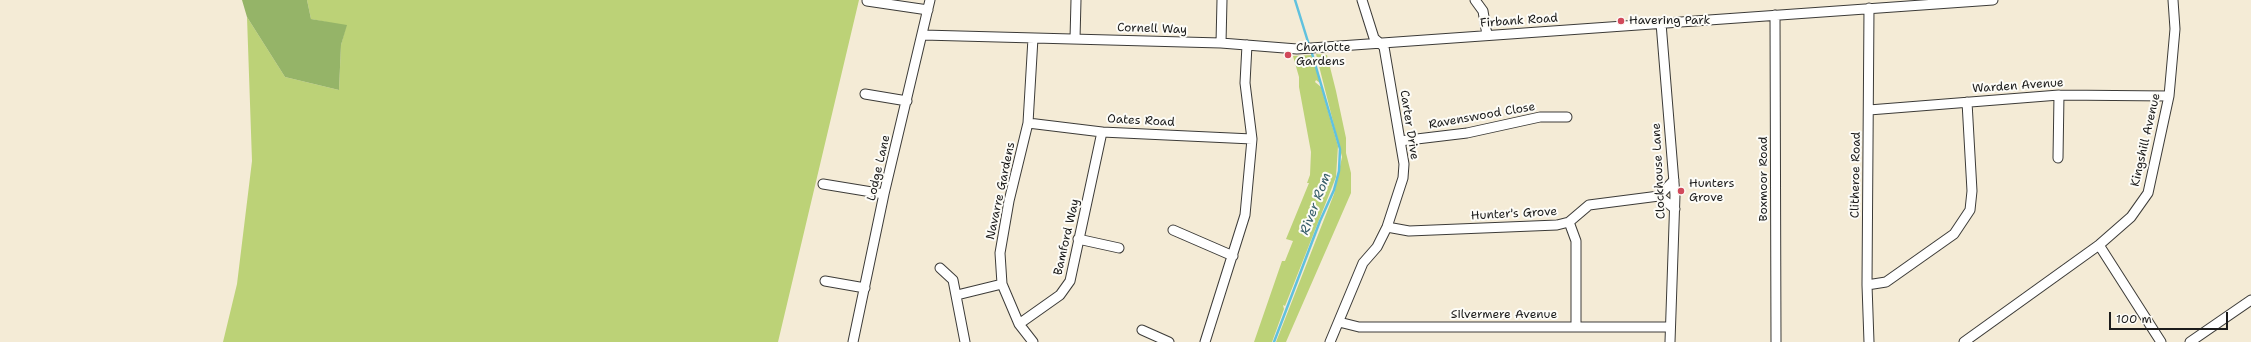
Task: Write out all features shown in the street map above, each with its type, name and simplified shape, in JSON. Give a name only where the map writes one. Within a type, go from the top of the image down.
[{"type":"street","name":"Lodge Lane","points":[[853,342],[884,194],[923,35],[930,0]]},
{"type":"street","points":[[1075,39],[1076,0]]},
{"type":"street","points":[[1221,44],[1222,0]]},
{"type":"street","name":"Carter Drive","points":[[1330,342],[1364,263],[1377,247],[1387,227],[1403,178],[1404,164],[1384,47],[1374,38],[1362,0]]},
{"type":"street","points":[[1475,0],[1483,11],[1487,35]]},
{"type":"street","name":"Firbank Road","points":[[1379,43],[1487,35],[1623,28],[1661,23],[1993,0]]},
{"type":"street","name":"Kingshill Avenue","points":[[1964,342],[2099,245],[2131,218],[2148,192],[2169,96],[2175,29],[2173,0]]},
{"type":"street","points":[[867,1],[928,10]]},
{"type":"street","name":"Clitheroe Road","points":[[1869,342],[1867,285],[1870,8]]},
{"type":"street","name":"Boxmoor Road","points":[[1775,15],[1776,342]]},
{"type":"street","name":"Clockhouse Lane","points":[[1661,23],[1674,180],[1670,342]]},
{"type":"street","name":"Cornell Way","points":[[923,35],[1248,45],[1301,49],[1379,43]]},
{"type":"street","name":"Navarre Gardens","points":[[1033,38],[1028,123],[1009,201],[1000,253],[1002,284],[1019,324],[1033,342]]},
{"type":"street","points":[[1205,342],[1245,215],[1252,139],[1245,83],[1248,45]]},
{"type":"street","points":[[865,94],[907,101]]},
{"type":"street","points":[[2058,158],[2059,94]]},
{"type":"street","name":"Warden Avenue","points":[[1869,110],[2059,94],[2169,96]]},
{"type":"street","points":[[1867,285],[1886,282],[1954,234],[1970,210],[1972,191],[1967,102]]},
{"type":"street","name":"Ravenswood Close","points":[[1400,141],[1467,133],[1540,117],[1567,117]]},
{"type":"street","name":"Oates Road","points":[[1028,123],[1102,132],[1252,139]]},
{"type":"street","name":"Bamford Way","points":[[1019,324],[1060,295],[1070,281],[1102,132]]},
{"type":"street","points":[[1674,180],[1659,196],[1674,209]]},
{"type":"street","points":[[823,184],[884,194]]},
{"type":"street","name":"Hunter's Grove","points":[[1387,227],[1409,231],[1557,225],[1569,222],[1589,205],[1659,196]]},
{"type":"street","points":[[1569,222],[1576,241],[1576,326]]},
{"type":"street","points":[[1173,230],[1233,256]]},
{"type":"street","points":[[1078,239],[1119,248]]},
{"type":"street","points":[[2099,245],[2161,342]]},
{"type":"street","points":[[940,268],[953,280],[966,342]]},
{"type":"street","points":[[825,281],[865,288]]},
{"type":"street","points":[[957,295],[1002,284]]},
{"type":"street","points":[[2190,342],[2251,300]]},
{"type":"street","name":"Silvermere Avenue","points":[[1339,322],[1359,327],[1670,327]]},
{"type":"street","points":[[1142,330],[1169,342]]},
{"type":"green space","points":[[242,0],[307,0],[311,19],[347,25],[341,45],[339,90],[285,77],[247,17]]},
{"type":"green space","points":[[307,0],[859,0],[778,342],[223,342],[237,284],[252,161],[247,17],[285,77],[339,90],[341,45],[346,26],[311,19]]},
{"type":"green space","points":[[1316,54],[1327,55],[1346,138],[1346,153],[1351,173],[1351,193],[1286,342],[1276,342],[1334,194],[1342,157]]},
{"type":"green space","points":[[1312,55],[1320,83],[1316,80],[1315,82],[1321,87],[1338,146],[1336,177],[1285,306],[1283,305],[1284,309],[1272,342],[1254,342],[1282,261],[1285,261],[1293,241],[1286,239],[1309,183],[1307,183],[1310,175],[1311,152],[1299,87],[1299,77],[1293,56]]},
{"type":"waterway","name":"River Rom","points":[[1295,0],[1309,45]]},
{"type":"waterway","name":"River Rom","points":[[1274,342],[1320,221],[1334,190],[1339,171],[1340,149],[1311,50]]},
{"type":"place","name":"Havering Park","points":[[1621,21]]},
{"type":"place","name":"Charlotte Gardens","points":[[1288,55]]},
{"type":"place","name":"Hunters Grove","points":[[1681,191]]}]
